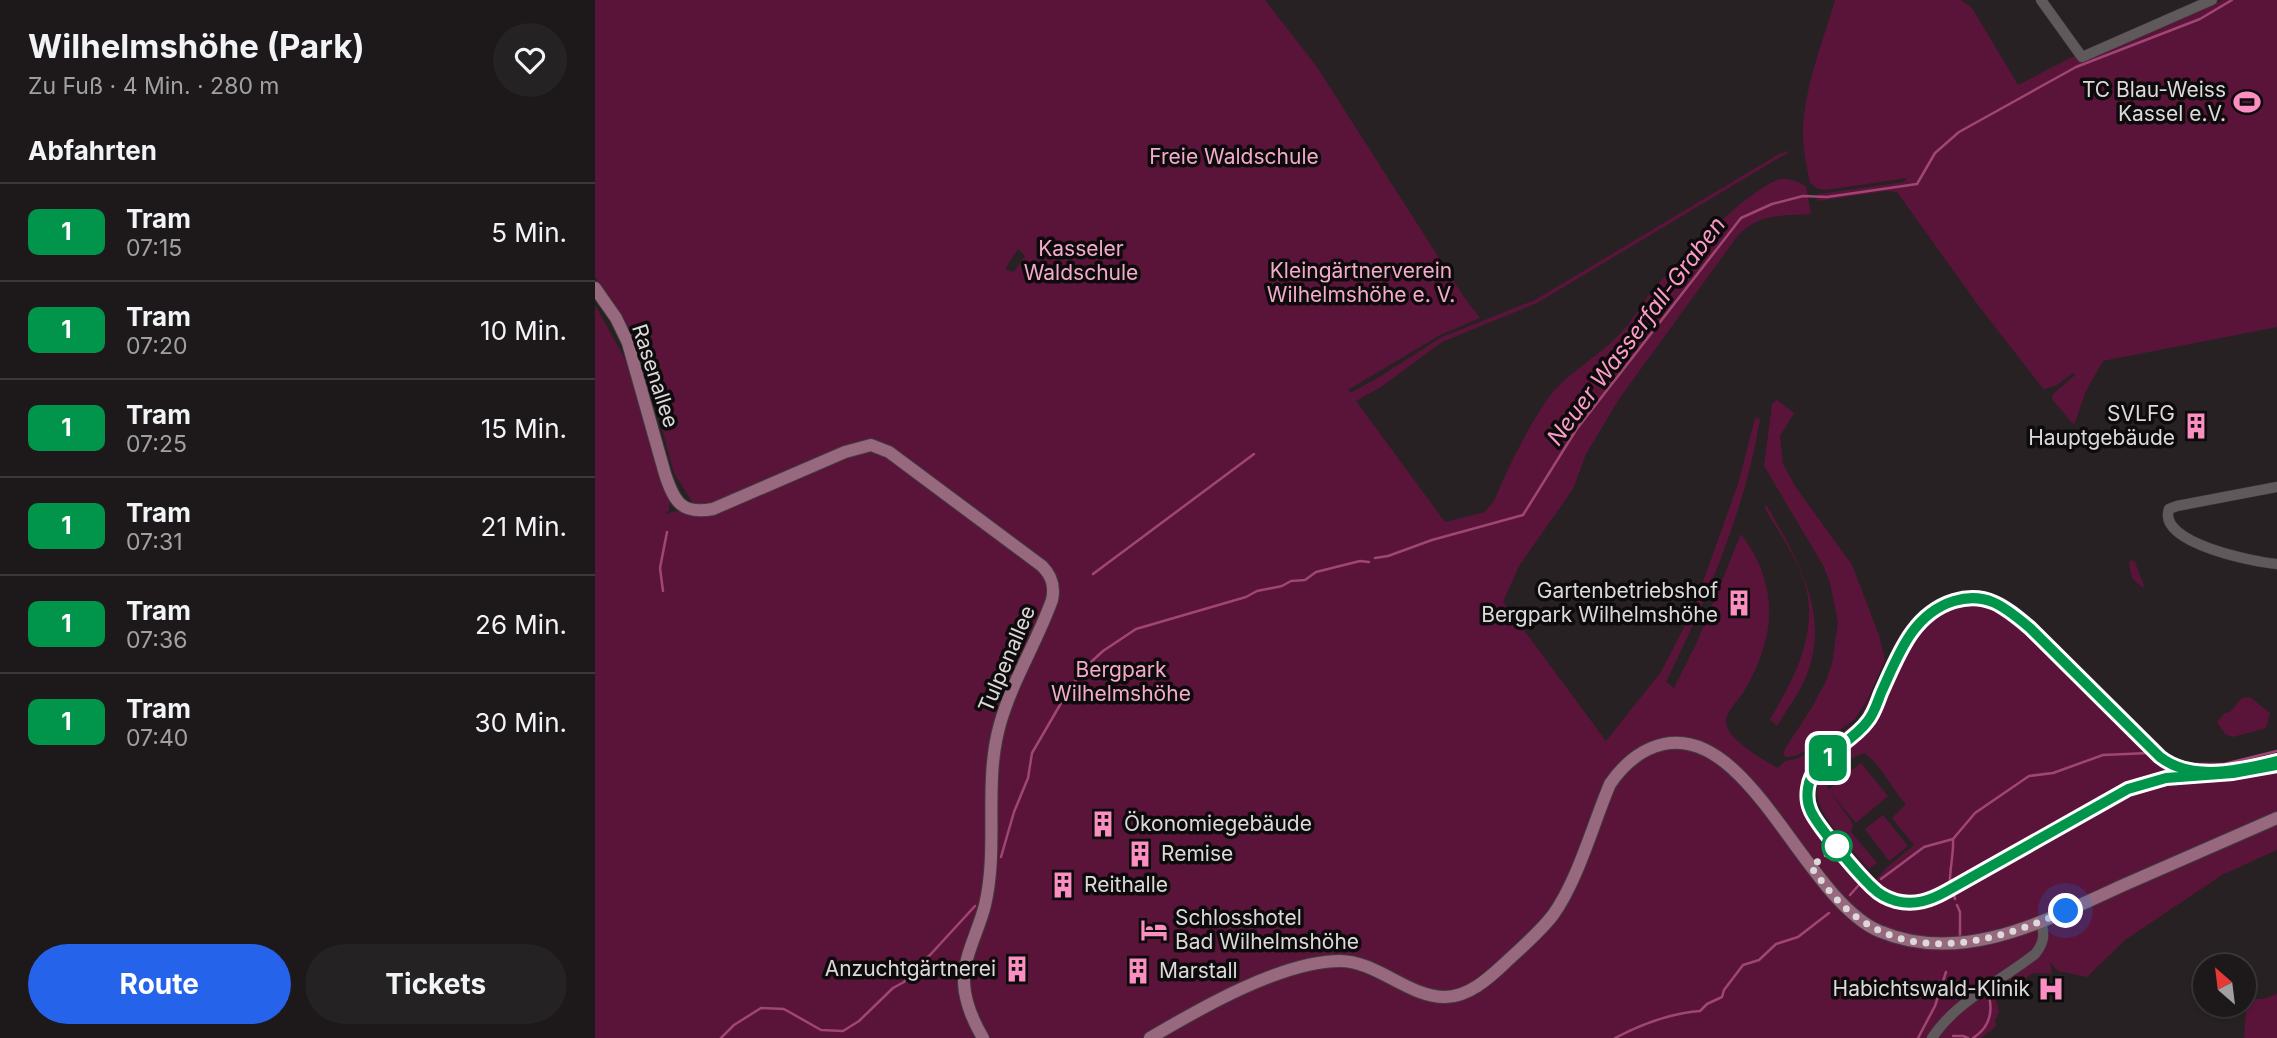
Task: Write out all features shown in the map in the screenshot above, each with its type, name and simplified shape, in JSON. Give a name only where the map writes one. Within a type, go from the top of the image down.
[{"type":"main road","name":"Rasenallee","points":[[595,288],[616,318],[628,343],[667,481]]},
{"type":"main road","name":"Tulpenallee","points":[[667,481],[679,503],[688,509],[701,511],[725,505],[845,452],[871,445],[889,452],[1048,572],[1053,584],[1052,600],[1003,713],[994,758],[989,878],[985,905],[964,976],[969,1009],[983,1038]]},
{"type":"main road","points":[[1150,1038],[1244,988],[1328,962],[1356,963],[1436,996],[1455,996],[1474,988],[1508,961],[1554,913],[1570,884],[1610,784],[1619,772],[1649,749],[1673,742],[1687,742],[1708,749],[1738,774],[1831,892],[1861,921],[1905,939],[1962,943],[2000,936],[2041,922],[2277,818]]},
{"type":"street","points":[[2041,0],[2082,57],[2212,0]]},
{"type":"street","points":[[2277,482],[2272,488],[2177,506],[2169,509],[2167,516],[2169,523],[2179,532],[2202,545],[2235,557],[2277,564]]},
{"type":"street","points":[[1938,1035],[1946,1019],[1963,1004],[2035,954],[2042,946],[2044,932],[2041,922]]},
{"type":"green space","name":"Bergpark Wilhelmshöhe","points":[[595,0],[1265,0],[1317,67],[1480,318],[1440,335],[1348,390],[1350,393],[1442,337],[1535,300],[1779,154],[1792,150],[1537,303],[1442,342],[1381,387],[1356,401],[1445,522],[1485,512],[1494,501],[1523,440],[1550,395],[1622,332],[1648,296],[1677,263],[1733,210],[1768,184],[1784,179],[1806,186],[1811,214],[1764,219],[1739,234],[1619,399],[1586,454],[1573,489],[1519,566],[1503,602],[1606,741],[1661,672],[1693,610],[1739,481],[1755,418],[1760,419],[1745,487],[1723,554],[1666,682],[1674,688],[1697,642],[1741,534],[1754,553],[1762,573],[1768,592],[1769,612],[1763,651],[1755,671],[1726,719],[1728,729],[1747,749],[1778,768],[1785,761],[1796,759],[1823,745],[1855,723],[1858,725],[1814,761],[1803,780],[1802,792],[1876,880],[1914,845],[1892,818],[1906,804],[1876,764],[1864,753],[1849,759],[1827,787],[1828,790],[1861,763],[1888,796],[1856,823],[1831,793],[1851,821],[1851,832],[1877,863],[1869,869],[1822,810],[1818,800],[1819,781],[1831,763],[1870,725],[1899,657],[1918,628],[1944,608],[1969,603],[1992,606],[2008,613],[2159,758],[2205,766],[2245,761],[2277,753],[2277,850],[2222,875],[2125,940],[2087,977],[2058,971],[2050,962],[2052,974],[2033,973],[1996,999],[1999,1012],[1995,1020],[1996,1026],[1981,1038],[595,1038],[595,305],[626,361],[648,439],[670,501],[669,510],[665,514],[698,506],[694,505],[674,473],[641,351],[622,315],[595,277]],"holes":[[[1018,249],[1025,256],[1014,272],[1005,269]]]},
{"type":"green space","points":[[1835,0],[1961,0],[1972,8],[2018,85],[2076,55],[2080,62],[2222,0],[2277,0],[2277,327],[2103,361],[2086,391],[2074,425],[2052,399],[2053,394],[2075,375],[2073,373],[2057,385],[2044,389],[2041,386],[1978,305],[1897,192],[1887,191],[1818,201],[1816,198],[1819,194],[1904,182],[1907,178],[1826,190],[1818,189],[1810,183],[1803,139],[1806,104]]},
{"type":"green space","points":[[1777,400],[1794,413],[1780,436],[1783,464],[1795,486],[1852,565],[1879,635],[1885,660],[1855,719],[1822,743],[1787,757],[1783,755],[1786,747],[1825,683],[1832,664],[1838,622],[1830,583],[1823,565],[1764,466],[1772,404]]},
{"type":"green space","points":[[1767,506],[1789,545],[1807,586],[1815,629],[1807,674],[1777,726],[1770,719],[1798,665],[1808,627],[1809,607],[1799,568],[1764,507]]},
{"type":"green space","points":[[2131,560],[2135,562],[2143,588],[2132,578],[2129,564]]},
{"type":"green space","points":[[1915,618],[1900,642],[1867,716],[1861,722],[1859,720],[1898,639]]},
{"type":"green space","points":[[2250,697],[2270,713],[2266,728],[2233,737],[2225,734],[2217,722],[2242,698]]},
{"type":"green space","points":[[1883,815],[1908,846],[1889,861],[1865,829]]},
{"type":"green space","points":[[2277,994],[2277,1038],[2244,1038],[2246,1017],[2256,1017],[2256,999]]},
{"type":"waterway","name":"Neuer Wasserfall-Graben","points":[[1375,558],[1523,515],[1576,430],[1741,218],[1772,204],[1803,196],[1827,197],[1917,184],[1935,153],[1959,132],[2076,67],[2200,19],[2232,0]]},
{"type":"waterway","points":[[1093,574],[1254,454]]},
{"type":"waterway","points":[[663,591],[660,568],[667,532]]},
{"type":"waterway","name":"Neuer Wasserfall-Graben","points":[[1075,682],[1078,674],[1103,651],[1136,629],[1246,597],[1257,591],[1282,586],[1291,581],[1305,580],[1316,572],[1360,561],[1369,562]]},
{"type":"waterway","name":"Neuer Wasserfall-Graben","points":[[1001,857],[1014,812],[1028,778],[1032,753],[1071,686]]},
{"type":"waterway","points":[[2187,764],[2224,764],[2277,751]]},
{"type":"waterway","points":[[1950,886],[1953,839],[1975,813],[2029,776],[2053,773],[2103,755],[2149,753]]},
{"type":"waterway","points":[[1881,879],[1924,847],[1953,839]]},
{"type":"waterway","points":[[1850,895],[1858,886]]},
{"type":"waterway","points":[[1953,890],[1955,899]]},
{"type":"waterway","points":[[1957,905],[1960,912],[1960,937]]},
{"type":"waterway","points":[[721,1038],[734,1025],[761,1008],[784,1009],[821,1030],[843,1031],[859,1021],[893,988],[904,982],[913,968],[930,955],[975,906]]},
{"type":"waterway","points":[[1615,1038],[1656,1020],[1700,1011],[1707,1004],[1722,997],[1724,990],[1743,965],[1759,960],[1776,944],[1798,937],[1829,913]]},
{"type":"waterway","points":[[1918,1038],[1935,1006],[1946,972]]},
{"type":"waterway","points":[[1973,1038],[1983,1030],[1989,1020],[1989,996]]},
{"type":"waterway","points":[[1953,1036],[1968,1038]]},
{"type":"tram line","points":[[2277,761],[2217,772],[2201,772],[2173,765],[2160,757],[2010,610],[1980,597],[1966,597],[1938,608],[1915,629],[1898,654],[1872,715],[1860,730],[1817,769],[1811,778],[1808,799],[1818,824],[1860,874],[1892,899],[1916,902],[1938,896],[2128,789],[2166,778],[2233,773],[2277,765]]},
{"type":"tram line","name":"1","points":[[2277,761],[2203,772],[2175,768],[2160,757],[2030,628],[1997,602],[1969,597],[1946,603],[1932,611],[1912,630],[1870,719],[1817,767],[1809,783],[1807,799],[1816,821],[1873,888],[1894,900],[1917,902],[1934,898],[2128,789],[2166,778],[2233,773],[2277,765]]},
{"type":"place","name":"TC Blau-Weiss Kassel e.V.","points":[[2247,102]]},
{"type":"place","name":"SVLFG Hauptgebäude","points":[[2196,426]]},
{"type":"place","name":"Gartenbetriebshof Bergpark Wilhelmshöhe","points":[[1739,603]]},
{"type":"place","name":"Ökonomiegebäude","points":[[1103,824]]},
{"type":"place","name":"Remise","points":[[1140,854]]},
{"type":"place","name":"Reithalle","points":[[1063,885]]},
{"type":"place","name":"Schlosshotel Bad Wilhelmshöhe","points":[[1154,930]]},
{"type":"place","name":"Anzuchtgärtnerei","points":[[1017,969]]},
{"type":"place","name":"Marstall","points":[[1138,971]]},
{"type":"place","name":"Habichtswald-Klinik","points":[[2051,989]]},
{"type":"route","points":[[1837,846],[1811,867],[1840,902],[1861,921],[1890,935],[1926,942],[1962,943],[2017,931],[2066,911]]},
{"type":"park label","name":"Freie Waldschule","points":[[1234,157]]},
{"type":"park label","name":"Kasseler Waldschule","points":[[1081,261]]},
{"type":"park label","name":"Kleingärtnerverein Wilhelmshöhe e. V.","points":[[1361,283]]}]
